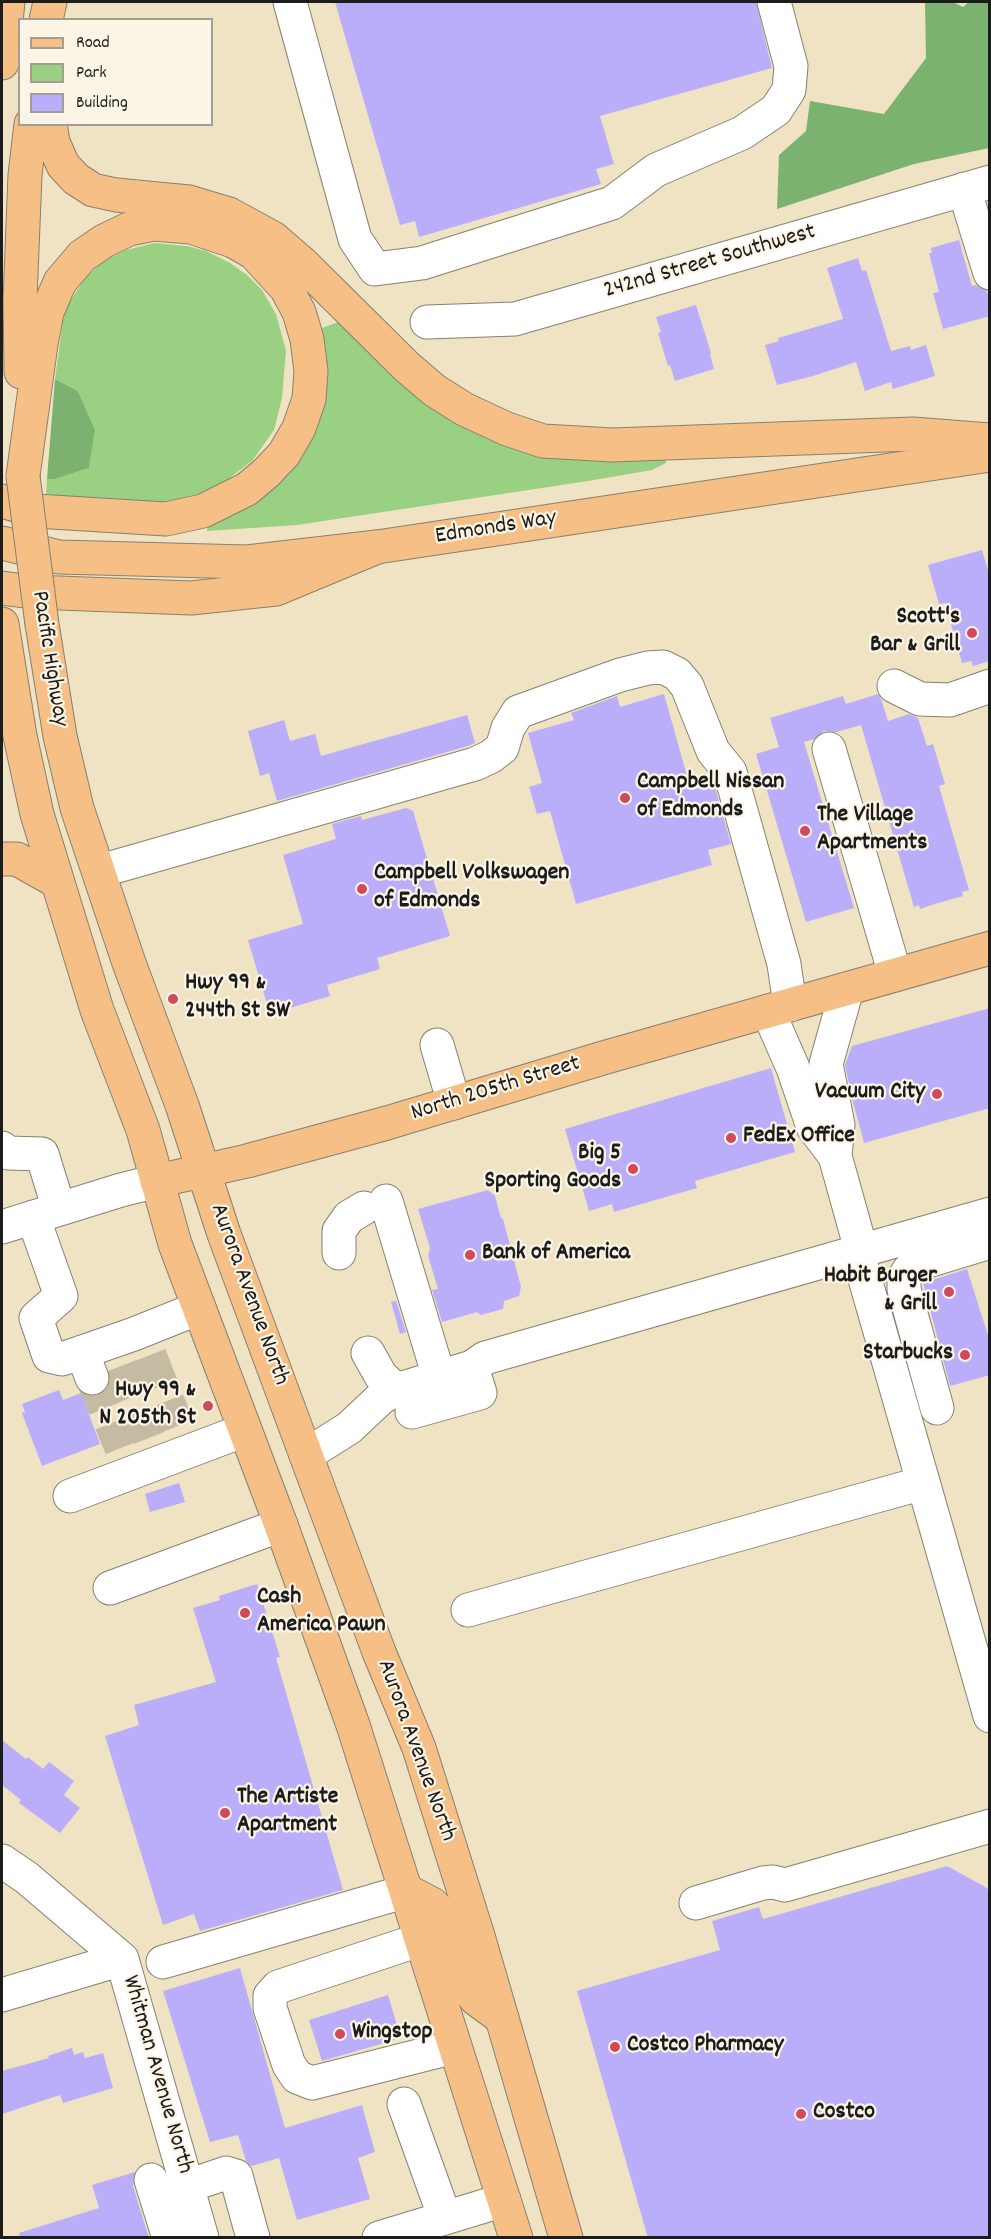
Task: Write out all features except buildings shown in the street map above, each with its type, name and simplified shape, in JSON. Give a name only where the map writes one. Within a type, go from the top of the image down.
[{"type":"main road","points":[[2,63],[8,2]]},
{"type":"main road","points":[[46,18],[50,2]]},
{"type":"main road","name":"Pacific Highway","points":[[31,126],[25,175],[20,300],[23,476],[42,624],[60,736],[77,808],[129,963],[204,1171]]},
{"type":"main road","points":[[50,126],[52,142],[63,165],[76,179],[93,190],[116,195],[189,202],[229,214],[273,238],[434,390],[464,409],[507,429],[543,441],[612,445],[912,434],[990,440]]},
{"type":"main road","points":[[2,501],[36,511],[165,519],[204,511],[247,489],[267,473],[284,454],[299,428],[309,399],[311,371],[307,339],[299,312],[286,288],[254,253],[233,241],[191,226],[153,225],[129,229],[104,241],[82,256],[60,282],[47,312],[23,476]]},
{"type":"main road","name":"Edmonds Way","points":[[2,543],[59,557],[247,562],[377,547],[990,455]]},
{"type":"main road","points":[[2,588],[33,592],[192,598],[276,589],[377,547]]},
{"type":"main road","name":"Pacific Highway","points":[[2,624],[20,736],[37,814],[97,1010],[143,1130],[157,1181]]},
{"type":"main road","points":[[2,859],[17,859],[57,881]]},
{"type":"main road","name":"North 205th Street","points":[[157,1181],[204,1171],[454,1103],[603,1058],[990,948]]},
{"type":"main road","name":"Aurora Avenue North","points":[[204,1171],[225,1234],[379,1652],[419,1748],[502,2018],[566,2238]]},
{"type":"main road","name":"Aurora Avenue North","points":[[157,1181],[175,1244],[281,1525],[353,1725],[516,2238]]},
{"type":"main road","points":[[407,1891],[432,1904],[441,1913],[447,1923],[463,1980],[469,1991],[502,2018]]},
{"type":"street","points":[[291,2],[355,239],[375,269],[422,263],[612,203],[656,170],[742,134],[776,110],[789,90],[791,66],[774,2]]},
{"type":"street","points":[[977,186],[990,273]]},
{"type":"street","name":"242nd Street Southwest","points":[[427,322],[515,319],[977,186]]},
{"type":"street","points":[[100,871],[475,764],[502,748],[508,728],[518,712],[620,675],[648,668],[663,667],[677,674],[687,686],[713,750],[730,772],[784,964],[779,1008],[793,1068],[813,1127],[835,1156],[858,1235],[861,1265],[990,1716]]},
{"type":"street","points":[[894,686],[920,699],[950,700],[990,686]]},
{"type":"street","points":[[829,749],[895,974]]},
{"type":"street","points":[[835,1156],[838,1125],[826,1064],[847,989]]},
{"type":"street","points":[[437,1045],[454,1103]]},
{"type":"street","points":[[2,1148],[9,1153],[42,1154],[46,1213],[61,1296],[36,1318],[49,1356],[62,1359],[116,1354],[199,1308]]},
{"type":"street","name":"North 205th Street","points":[[2,1227],[157,1181]]},
{"type":"street","points":[[339,1253],[339,1232],[349,1217],[375,1204],[439,1377]]},
{"type":"street","points":[[404,1401],[439,1377],[472,1367],[486,1358],[990,1214]]},
{"type":"street","points":[[937,1408],[904,1289],[904,1278],[909,1270],[918,1264],[990,1242]]},
{"type":"street","points":[[368,1353],[381,1376],[404,1401]]},
{"type":"street","points":[[306,1455],[337,1436],[382,1397],[404,1401],[480,1393],[472,1367]]},
{"type":"street","points":[[70,1496],[154,1450],[245,1430]]},
{"type":"street","points":[[468,1610],[923,1483]]},
{"type":"street","points":[[110,1587],[281,1525]]},
{"type":"street","points":[[696,1903],[763,1883],[773,1882],[785,1885],[990,1827]]},
{"type":"street","name":"Whitman Avenue North","points":[[2,1861],[27,1878],[122,1959],[202,2238]]},
{"type":"street","points":[[163,1962],[407,1891]]},
{"type":"street","points":[[422,1939],[278,1987],[270,1996],[270,2008],[289,2065],[297,2077],[312,2083],[454,2047]]},
{"type":"street","points":[[2,1995],[122,1959]]},
{"type":"street","points":[[404,2104],[445,2218]]},
{"type":"street","points":[[188,2186],[226,2173],[236,2176],[253,2238]]},
{"type":"street","points":[[151,2180],[169,2238]]},
{"type":"street","points":[[379,2238],[504,2200]]},
{"type":"green space","points":[[925,2],[953,2],[963,7],[969,2],[989,2],[989,148],[914,164],[777,209],[779,155],[806,131],[810,101],[884,114],[926,58]]},
{"type":"green space","points":[[154,243],[187,246],[206,251],[230,263],[262,290],[276,314],[286,351],[282,398],[274,430],[253,460],[227,480],[196,495],[140,508],[128,503],[46,494],[47,479],[55,479],[89,468],[95,430],[78,391],[55,379],[64,313],[87,276],[104,261],[126,250]]},
{"type":"green space","points":[[341,321],[432,401],[666,458],[666,463],[652,470],[588,481],[297,525],[207,531],[208,523],[274,483],[319,329]]},
{"type":"green space","points":[[55,379],[78,391],[95,430],[89,468],[55,479],[47,479]]},
{"type":"tunnel","points":[[150,1355],[178,1426]]},
{"type":"tunnel","points":[[121,1366],[149,1438]]},
{"type":"tunnel","points":[[92,1378],[121,1448]]},
{"type":"place","name":"Scott's Bar & Grill","points":[[972,633]]},
{"type":"place","name":"Campbell Nissan of Edmonds","points":[[625,798]]},
{"type":"place","name":"The Village Apartments","points":[[805,831]]},
{"type":"place","name":"Campbell Volkswagen of Edmonds","points":[[362,889]]},
{"type":"place","name":"Hwy 99 & 244th St SW","points":[[173,999]]},
{"type":"place","name":"Vacuum City","points":[[937,1094]]},
{"type":"place","name":"FedEx Office","points":[[731,1138]]},
{"type":"place","name":"Big 5 Sporting Goods","points":[[633,1169]]},
{"type":"place","name":"Bank of America","points":[[470,1255]]},
{"type":"place","name":"Habit Burger & Grill","points":[[949,1292]]},
{"type":"place","name":"Starbucks","points":[[965,1355]]},
{"type":"place","name":"Hwy 99 & N 205th St","points":[[208,1406]]},
{"type":"place","name":"Cash America Pawn","points":[[245,1613]]},
{"type":"place","name":"The Artiste Apartment","points":[[225,1813]]},
{"type":"place","name":"Wingstop","points":[[340,2034]]},
{"type":"place","name":"Costco Pharmacy","points":[[615,2047]]},
{"type":"place","name":"Costco","points":[[801,2114]]}]
